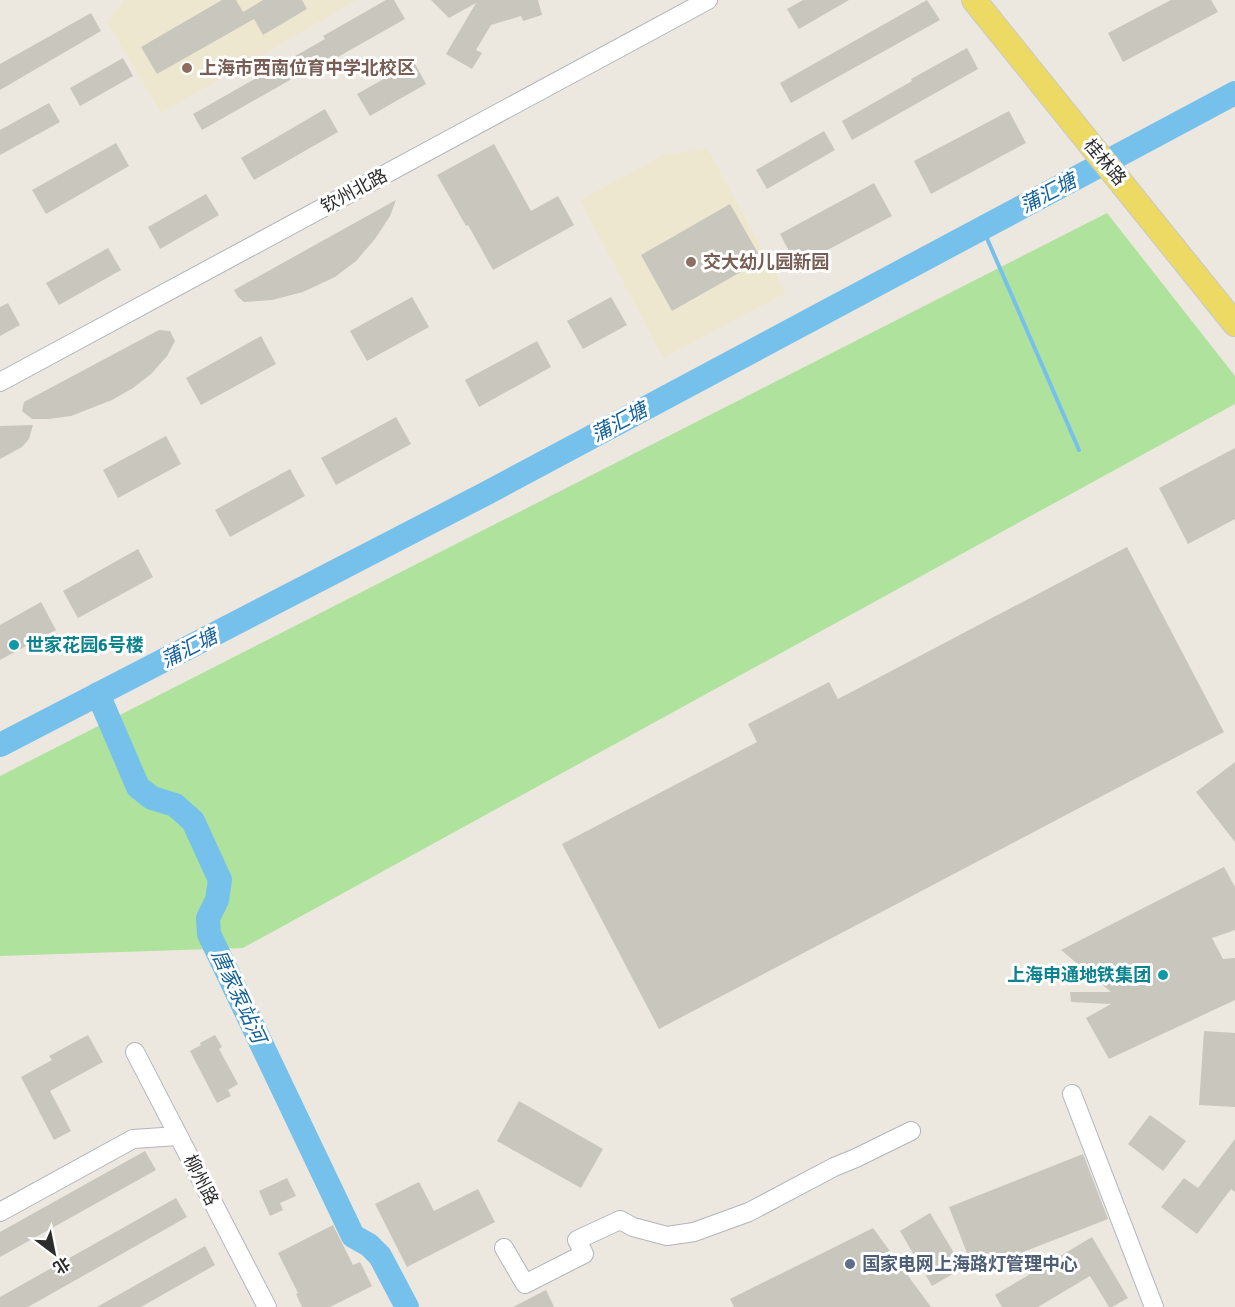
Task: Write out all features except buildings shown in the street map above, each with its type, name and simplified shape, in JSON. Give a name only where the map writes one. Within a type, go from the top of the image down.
[{"type":"main road","name":"桂林路","points":[[974,0],[1235,324]]},
{"type":"street","name":"钦州北路","points":[[0,382],[708,0]]},
{"type":"street","name":"柳州路","points":[[135,1052],[267,1307]]},
{"type":"street","points":[[1072,1094],[1154,1307]]},
{"type":"street","points":[[504,1248],[525,1284],[584,1254],[577,1240],[620,1220],[633,1227],[667,1236],[694,1232],[748,1212],[910,1131]]},
{"type":"street","points":[[0,1212],[133,1139],[178,1136]]},
{"type":"shaded area","name":"上海市西南位育中学北校区","points":[[124,0],[357,0],[161,113],[107,22]]},
{"type":"shaded area","name":"交大幼儿园新园","points":[[708,149],[786,293],[663,358],[580,200],[663,155]]},
{"type":"green space","points":[[1107,213],[1235,376],[1235,404],[243,948],[0,956],[0,776]]},
{"type":"waterway","name":"蒲汇塘","points":[[0,745],[485,494],[1235,93]]},
{"type":"waterway","points":[[982,227],[1079,450]]},
{"type":"waterway","name":"唐家泵站河","points":[[98,694],[138,787],[152,798],[175,805],[193,821],[220,880],[217,900],[208,918],[209,934],[353,1236],[369,1245],[380,1256],[407,1307]]},
{"type":"place","name":"上海市西南位育中学北校区","points":[[187,68]]},
{"type":"place","name":"交大幼儿园新园","points":[[691,262]]},
{"type":"place","name":"世家花园6号楼","points":[[14,645]]},
{"type":"place","name":"上海申通地铁集团","points":[[1163,975]]},
{"type":"place","name":"国家电网上海路灯管理中心","points":[[850,1264]]}]
